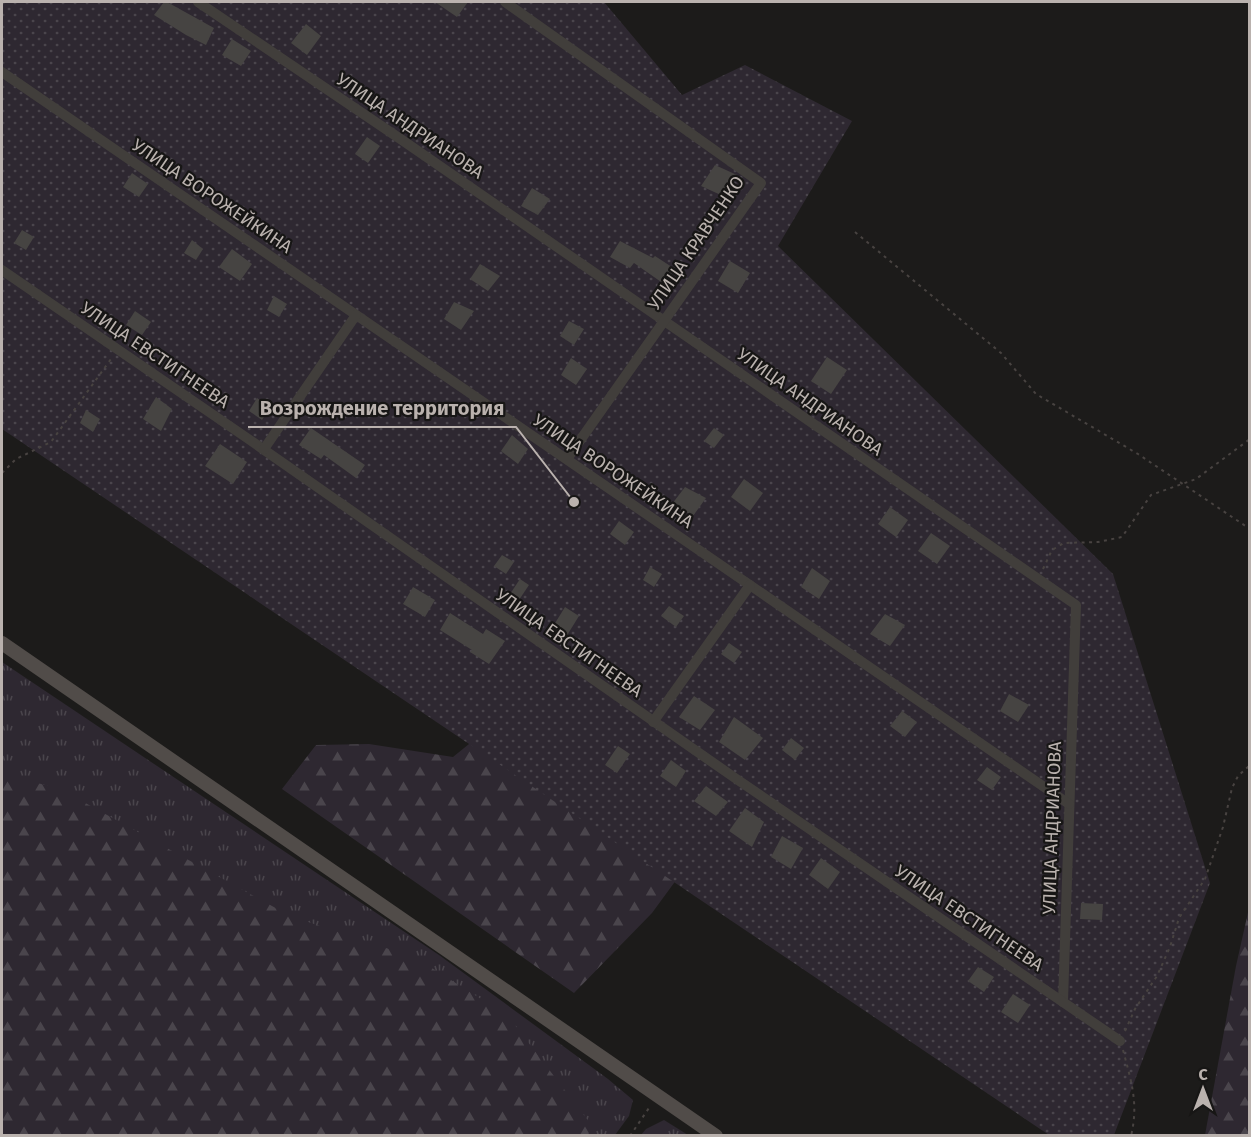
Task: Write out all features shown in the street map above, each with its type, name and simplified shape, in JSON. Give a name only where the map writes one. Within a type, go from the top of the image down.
[{"type":"main road","points":[[2,643],[716,1136]]},
{"type":"street","name":"УЛИЦА АНДРИАНОВА","points":[[198,2],[1076,605],[1063,1002]]},
{"type":"street","name":"УЛИЦА КРАВЧЕНКО","points":[[505,2],[761,183],[567,459]]},
{"type":"street","name":"УЛИЦА ВОРОЖЕЙКИНА","points":[[2,72],[1069,804]]},
{"type":"street","name":"УЛИЦА ЕВСТИГНЕЕВА","points":[[2,270],[653,722],[1120,1041]]},
{"type":"street","points":[[264,450],[356,315]]},
{"type":"street","points":[[653,722],[750,585]]},
{"type":"path","points":[[855,232],[988,344],[1002,353],[1036,394],[1138,454],[1250,529]]},
{"type":"path","points":[[2,473],[16,459],[51,442],[118,350]]},
{"type":"path","points":[[1038,579],[1052,550],[1064,543],[1098,542],[1122,537],[1151,495],[1196,478],[1250,439]]},
{"type":"path","points":[[1131,1136],[1135,1102],[1120,1041],[1135,1009],[1157,976],[1170,947],[1179,918],[1205,879],[1232,788],[1238,776],[1250,765]]},
{"type":"path","points":[[630,1136],[658,1095]]},
{"type":"green space","points":[[2,2],[604,2],[682,95],[745,65],[852,121],[778,246],[1113,574],[1210,883],[1114,1135],[1049,1135],[2,429]]},
{"type":"green space","points":[[2,662],[439,955],[608,1079],[633,1100],[629,1116],[615,1135],[2,1135]]},
{"type":"green space","points":[[549,679],[693,857],[652,913],[574,993],[282,789],[316,745],[369,744],[453,757]]},
{"type":"green space","points":[[11,776],[60,789],[290,916],[416,958],[508,1016],[593,1127],[587,1136],[2,1135],[2,779]]},
{"type":"green space","points":[[1249,908],[1249,1135],[1205,1135],[1236,966]]},
{"type":"green space","points":[[664,1120],[688,1135],[641,1135],[646,1129]]},
{"type":"building","points":[[164,2],[214,28],[206,45],[154,15]]},
{"type":"building","points":[[435,2],[468,2],[457,17]]},
{"type":"building","points":[[306,24],[321,36],[307,55],[291,43]]},
{"type":"building","points":[[232,39],[251,51],[241,66],[222,55]]},
{"type":"building","points":[[367,137],[380,146],[368,163],[355,154]]},
{"type":"building","points":[[715,165],[737,175],[723,196],[701,186]]},
{"type":"building","points":[[132,173],[148,184],[139,197],[123,187]]},
{"type":"building","points":[[532,188],[550,199],[538,215],[521,206]]},
{"type":"building","points":[[22,230],[34,237],[26,250],[14,243]]},
{"type":"building","points":[[192,240],[203,249],[196,260],[184,253]]},
{"type":"building","points":[[620,241],[653,258],[655,256],[675,269],[664,284],[634,263],[630,268],[610,257]]},
{"type":"building","points":[[232,249],[252,264],[240,281],[219,267]]},
{"type":"building","points":[[730,261],[750,273],[738,293],[718,281]]},
{"type":"building","points":[[480,264],[500,276],[488,291],[470,279]]},
{"type":"building","points":[[274,296],[287,304],[279,317],[267,310]]},
{"type":"building","points":[[454,302],[474,311],[461,330],[444,319]]},
{"type":"building","points":[[135,311],[151,322],[142,335],[126,325]]},
{"type":"building","points":[[569,321],[584,329],[574,345],[560,336]]},
{"type":"building","points":[[827,357],[847,370],[831,394],[811,381]]},
{"type":"building","points":[[571,358],[587,369],[576,385],[561,375]]},
{"type":"building","points":[[156,397],[172,409],[161,431],[143,419]]},
{"type":"building","points":[[257,398],[270,407],[262,420],[249,411]]},
{"type":"building","points":[[86,410],[100,419],[93,432],[80,423]]},
{"type":"building","points":[[311,428],[365,465],[356,478],[324,455],[321,459],[299,445]]},
{"type":"building","points":[[714,428],[724,435],[714,448],[704,441]]},
{"type":"building","points":[[512,435],[528,449],[518,464],[501,451]]},
{"type":"building","points":[[220,444],[247,462],[233,484],[205,466]]},
{"type":"building","points":[[744,479],[763,493],[750,511],[731,497]]},
{"type":"building","points":[[685,487],[706,498],[693,516],[672,504]]},
{"type":"building","points":[[890,507],[908,520],[896,537],[878,524]]},
{"type":"building","points":[[619,521],[634,532],[625,545],[610,534]]},
{"type":"building","points":[[931,533],[950,546],[937,564],[918,551]]},
{"type":"building","points":[[502,555],[514,562],[506,574],[494,566]]},
{"type":"building","points":[[650,567],[662,574],[654,587],[643,580]]},
{"type":"building","points":[[812,568],[830,581],[819,599],[801,587]]},
{"type":"building","points":[[520,579],[529,585],[519,600],[510,594]]},
{"type":"building","points":[[413,587],[435,600],[425,617],[403,604]]},
{"type":"building","points":[[669,606],[684,616],[676,627],[661,616]]},
{"type":"building","points":[[565,607],[579,616],[566,637],[552,628]]},
{"type":"building","points":[[450,613],[483,634],[486,629],[505,641],[489,664],[470,652],[472,650],[440,630]]},
{"type":"building","points":[[885,614],[905,625],[890,646],[870,634]]},
{"type":"building","points":[[729,643],[742,652],[734,663],[721,654]]},
{"type":"building","points":[[1009,694],[1029,705],[1018,722],[1000,711]]},
{"type":"building","points":[[694,696],[715,710],[700,730],[679,717]]},
{"type":"building","points":[[902,711],[917,722],[905,737],[890,726]]},
{"type":"building","points":[[734,717],[763,738],[745,760],[719,742]]},
{"type":"building","points":[[791,738],[804,748],[795,760],[782,750]]},
{"type":"building","points":[[618,746],[630,754],[617,773],[605,765]]},
{"type":"building","points":[[671,760],[686,771],[676,787],[660,776]]},
{"type":"building","points":[[987,767],[1001,777],[992,790],[977,780]]},
{"type":"building","points":[[706,786],[728,802],[716,816],[694,801]]},
{"type":"building","points":[[745,808],[764,822],[752,847],[729,831]]},
{"type":"building","points":[[782,836],[803,848],[791,869],[771,857]]},
{"type":"building","points":[[821,858],[840,872],[828,889],[809,875]]},
{"type":"building","points":[[1081,903],[1103,904],[1102,920],[1080,919]]},
{"type":"building","points":[[978,967],[994,977],[984,992],[968,981]]},
{"type":"building","points":[[1013,994],[1030,1005],[1018,1023],[1001,1012]]},
{"type":"place","name":"Возрождение территория","points":[[574,502]]}]
